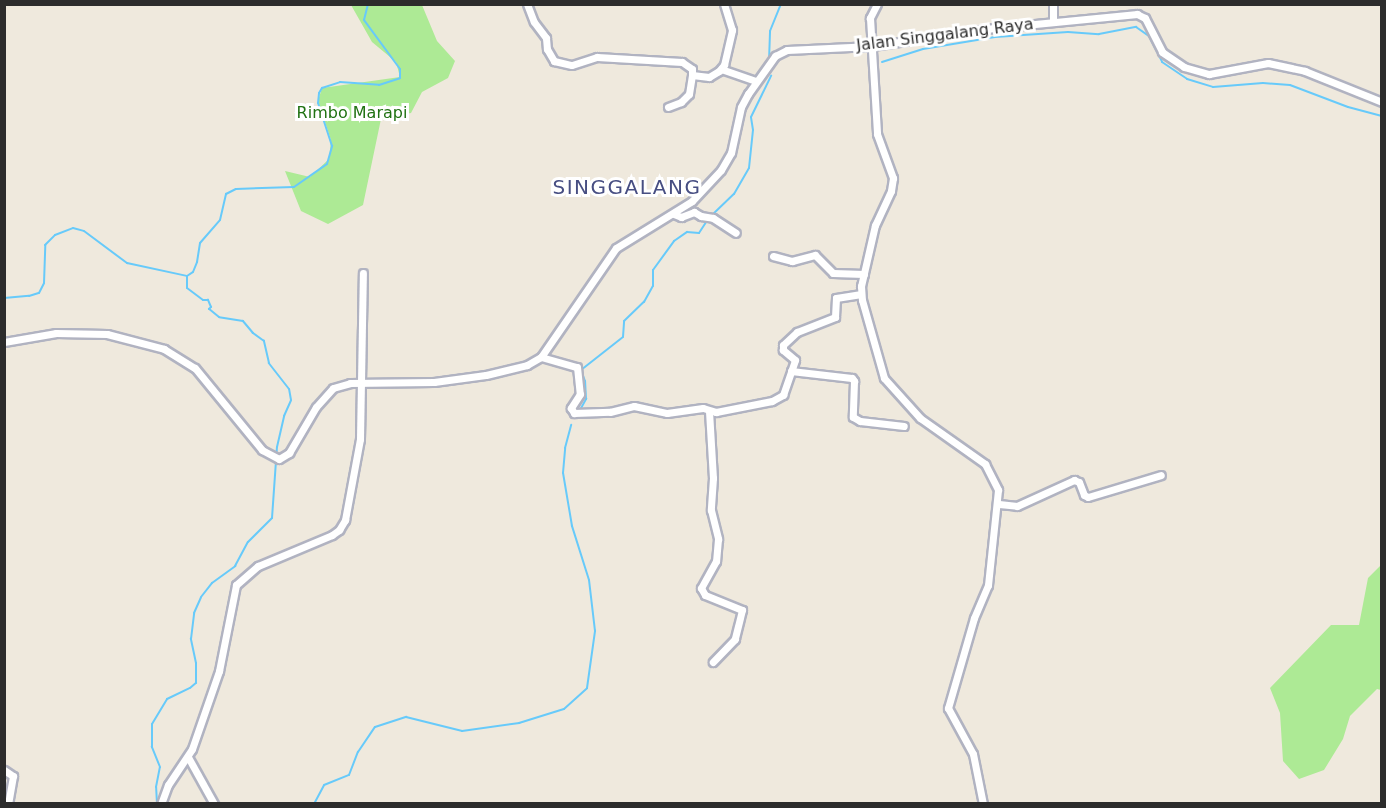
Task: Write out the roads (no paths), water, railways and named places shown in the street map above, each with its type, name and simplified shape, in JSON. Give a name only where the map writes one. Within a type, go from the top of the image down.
[{"type":"street","points":[[527,4],[534,22],[546,38],[547,49],[554,61],[572,65],[597,57],[682,63],[692,69],[689,94],[681,102],[668,107]]},
{"type":"street","points":[[692,75],[709,77],[721,69],[732,30],[724,4]]},
{"type":"street","points":[[877,4],[870,18],[878,134],[893,178],[891,191],[875,225],[860,294],[884,378],[920,418],[985,464],[996,481],[999,504],[988,585],[974,618],[948,708],[973,754],[982,804]]},
{"type":"street","points":[[1053,4],[1053,21]]},
{"type":"street","name":"Jalan Singgalang Raya","points":[[541,357],[616,248],[634,234],[674,214],[706,189],[731,153],[741,107],[755,81],[776,56],[787,50],[872,46],[1053,21],[1137,14],[1145,18],[1162,52],[1184,67],[1209,74],[1268,63],[1305,71],[1382,102]]},
{"type":"street","points":[[721,69],[755,81]]},
{"type":"street","points":[[674,214],[681,217],[694,212],[701,216],[711,217],[736,233]]},
{"type":"street","points":[[773,256],[794,261],[815,255],[832,272],[864,274]]},
{"type":"street","points":[[161,804],[168,785],[188,757],[219,671],[236,585],[258,566],[332,535],[339,530],[345,519],[360,439],[359,382],[363,273]]},
{"type":"street","points":[[4,342],[56,333],[106,334],[164,349],[195,368],[262,450],[279,459],[289,453],[324,395],[333,388],[359,382],[402,383],[455,380],[507,371],[541,357],[578,368],[580,394],[571,408],[574,413],[610,412],[634,406],[667,412],[703,408],[716,412],[776,399],[784,393],[795,360],[783,350],[783,345],[797,332],[835,316],[836,298],[860,294]]},
{"type":"street","points":[[791,371],[852,378],[854,381],[854,417],[860,421],[904,426]]},
{"type":"street","points":[[709,411],[713,478],[711,512],[718,539],[716,561],[701,588],[705,595],[742,610],[735,639],[713,662]]},
{"type":"street","points":[[999,504],[1017,506],[1074,480],[1079,482],[1084,495],[1088,497],[1161,475]]},
{"type":"street","points":[[188,757],[214,804]]},
{"type":"street","points":[[4,770],[13,776],[8,804]]},
{"type":"waterway","points":[[187,276],[193,272],[197,262],[200,243],[220,220],[226,194],[236,189],[294,187],[327,164],[332,146],[318,103],[322,88],[340,82],[379,85],[400,78],[400,69],[364,20],[368,4]]},
{"type":"waterway","points":[[769,61],[770,31],[781,4]]},
{"type":"waterway","points":[[882,62],[923,49],[995,37],[1068,32],[1099,34],[1136,27],[1149,36],[1162,62],[1187,79],[1213,87],[1263,83],[1290,85],[1348,107],[1382,116]]},
{"type":"waterway","points":[[711,216],[734,194],[749,168],[753,130],[751,117],[771,76]]},
{"type":"waterway","points":[[580,410],[586,399],[585,381],[581,370],[623,337],[624,321],[644,302],[653,286],[653,270],[674,241],[687,232],[699,233],[708,219]]},
{"type":"waterway","points":[[4,298],[39,293],[44,283],[45,245],[55,235],[73,228],[84,231],[127,263],[187,276]]},
{"type":"waterway","points":[[157,804],[156,787],[160,767],[152,747],[152,724],[167,699],[196,683],[196,663],[191,639],[194,613],[201,597],[212,583],[235,566],[248,542],[272,518],[277,447],[284,416],[291,400],[289,389],[269,363],[264,341],[243,321],[219,317],[209,309],[211,307],[208,300],[203,300],[187,288],[187,276]]},
{"type":"waterway","points":[[314,804],[324,785],[349,775],[358,752],[375,727],[406,717],[462,731],[519,723],[564,709],[587,688],[595,631],[589,580],[572,526],[563,473],[565,448],[571,425]]},
{"type":"district","name":"SINGGALANG","points":[[627,187]]},
{"type":"park label","name":"Rimbo Marapi","points":[[352,113]]}]
